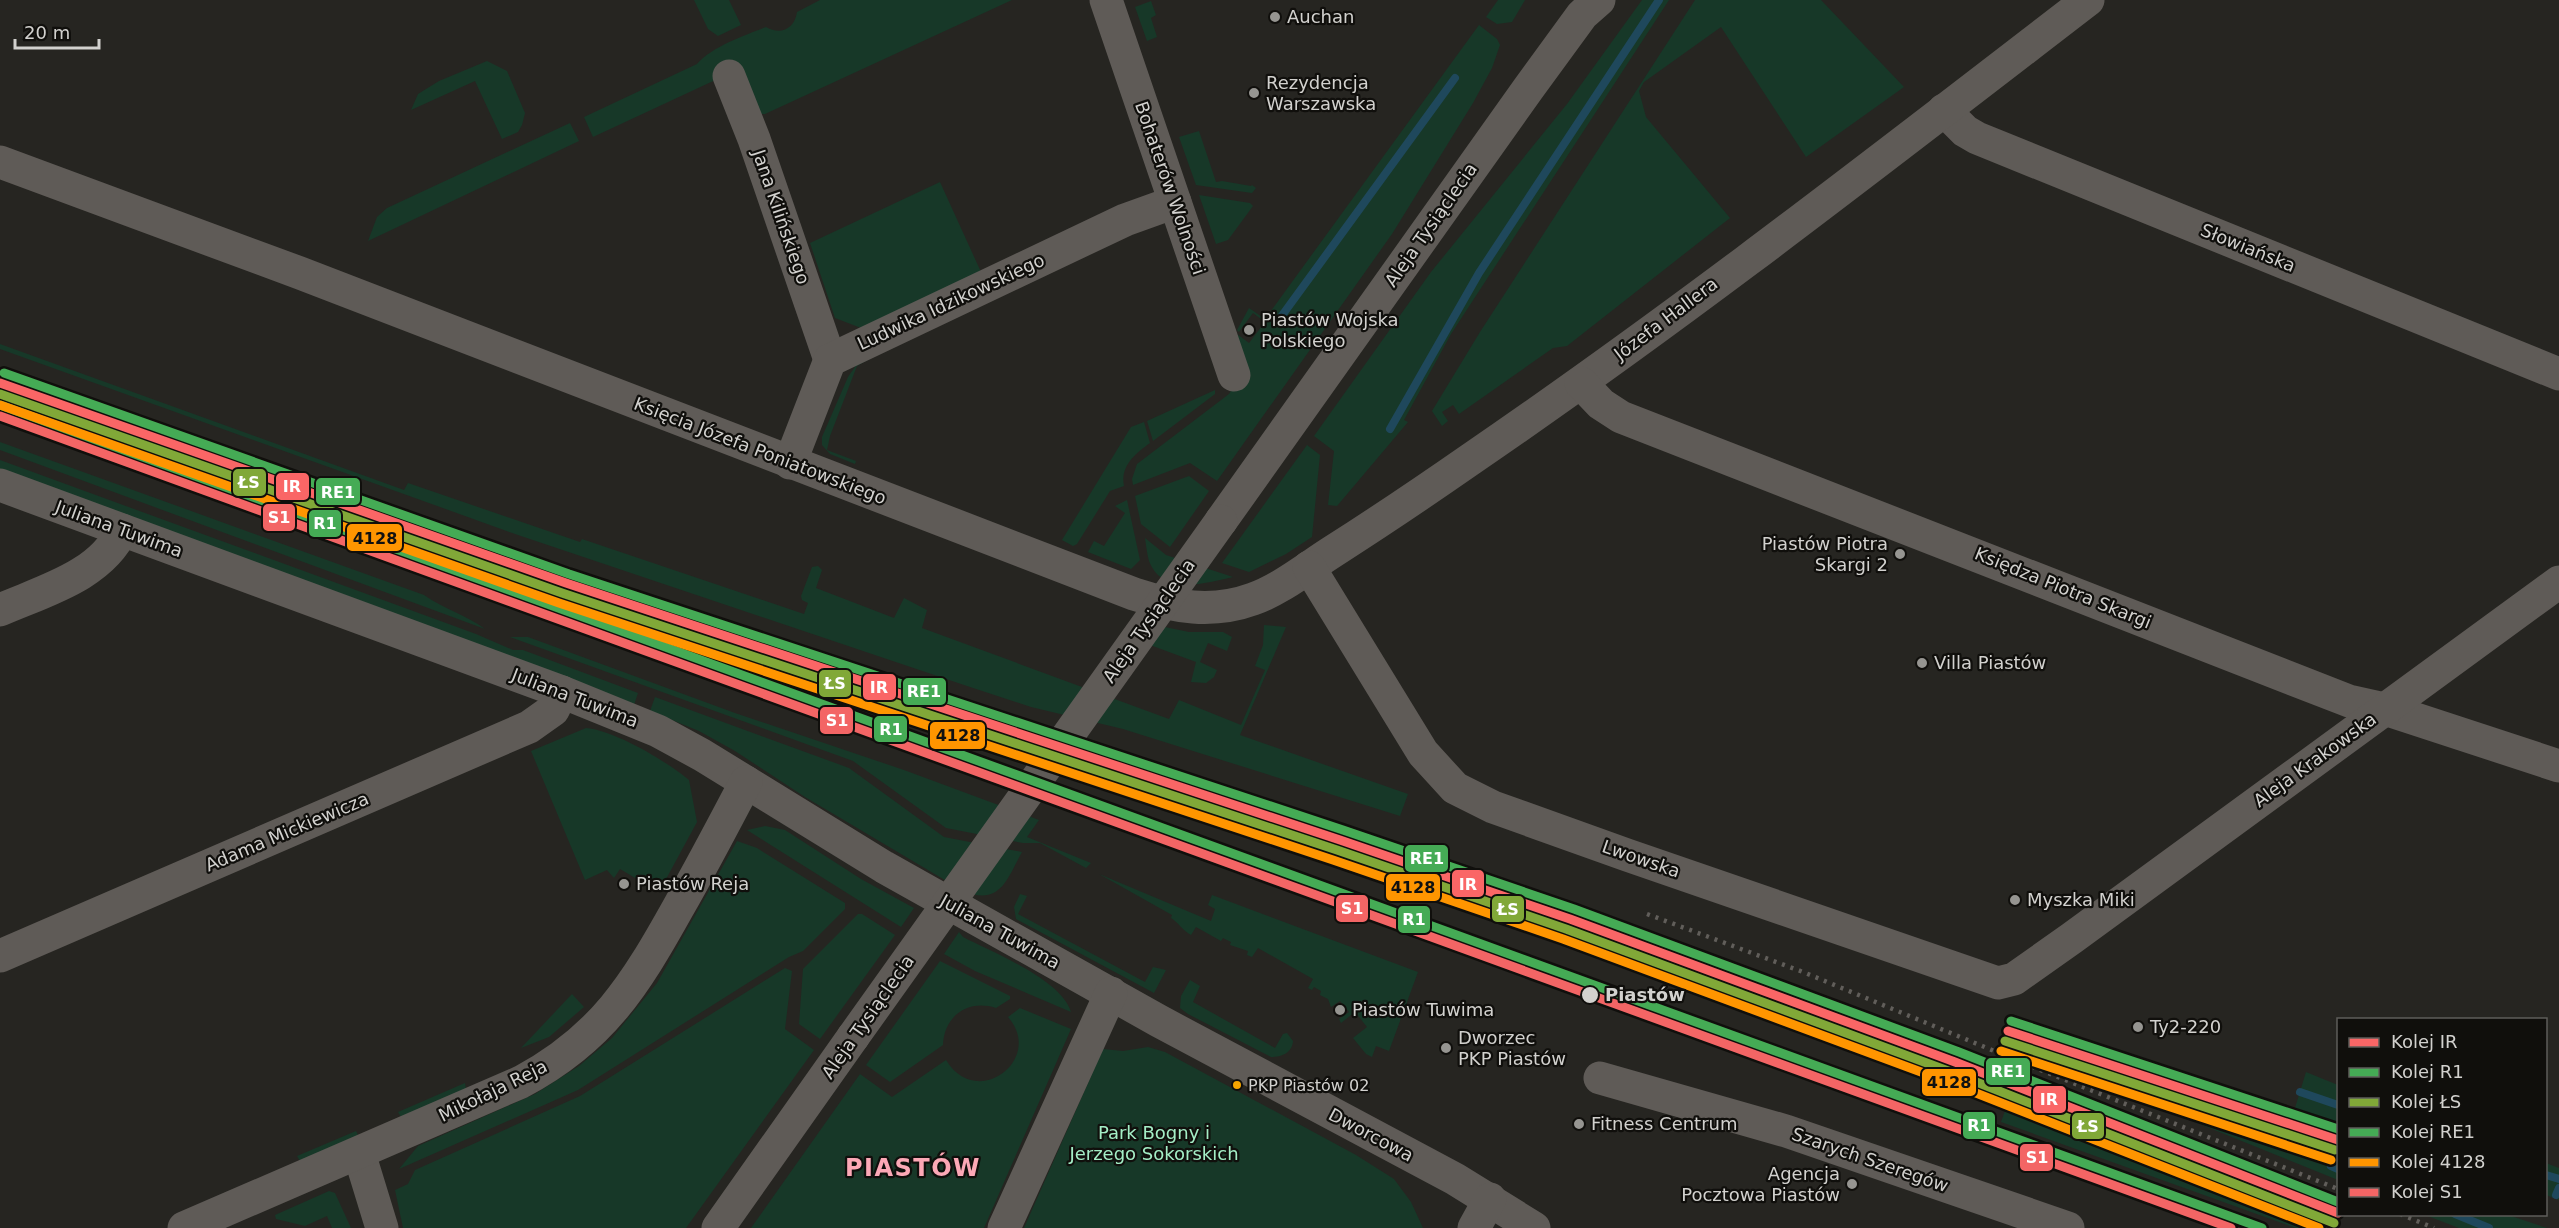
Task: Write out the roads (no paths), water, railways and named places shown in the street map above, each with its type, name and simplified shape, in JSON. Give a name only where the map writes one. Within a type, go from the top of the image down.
[{"type":"street","name":"Bohaterów Wolności","points":[[1106,0],[1234,375]]},
{"type":"street","name":"Józefa Hallera","points":[[1224,606],[1254,598],[1309,567],[1406,504],[1581,383],[2088,0]]},
{"type":"street","name":"Aleja Tysiąclecia","points":[[718,1228],[1589,5]]},
{"type":"street","name":"Jana Kilińskiego","points":[[729,76],[754,139],[830,360]]},
{"type":"street","name":"Słowiańska","points":[[1944,110],[1965,131],[1977,138],[2559,374]]},
{"type":"street","name":"Księcia Józefa Poniatowskiego","points":[[0,162],[300,273],[790,463],[1159,602],[1191,608],[1224,606]]},
{"type":"street","name":"Ludwika Idzikowskiego","points":[[830,360],[1125,220],[1175,202]]},
{"type":"street","points":[[790,463],[830,360]]},
{"type":"street","name":"Księdza Piotra Skargi","points":[[1581,383],[1601,404],[1621,417],[2349,701],[2385,709],[2559,766]]},
{"type":"street","name":"Juliana Tuwima","points":[[0,485],[562,692],[658,731],[884,867],[1111,993]]},
{"type":"street","points":[[0,610],[86,569],[108,553],[122,530]]},
{"type":"street","name":"Lwowska","points":[[1309,567],[1423,753],[1455,788],[1493,807],[1998,983],[2014,979],[2072,938]]},
{"type":"street","name":"Aleja Krakowska","points":[[2072,938],[2559,582]]},
{"type":"street","name":"Adama Mickiewicza","points":[[0,956],[529,727],[553,710],[562,692]]},
{"type":"street","name":"Mikołaja Reja","points":[[184,1228],[521,1082],[544,1070],[579,1045],[629,991],[725,825],[746,782]]},
{"type":"street","points":[[1004,1228],[1111,993]]},
{"type":"street","name":"Dworcowa","points":[[1111,993],[1490,1199],[1534,1228]]},
{"type":"street","name":"Szarych Szeregów","points":[[1600,1078],[1786,1131],[2015,1222],[2068,1228]]},
{"type":"street","points":[[359,1153],[382,1228]]},
{"type":"street","points":[[1474,1228],[1490,1199]]},
{"type":"waterway","points":[[1390,429],[1479,273],[1659,0]]},
{"type":"waterway","points":[[1278,321],[1455,78]]},
{"type":"waterway","points":[[2300,1092],[2337,1105]]},
{"type":"waterway","points":[[2331,1166],[2337,1169]]},
{"type":"waterway","points":[[2547,1175],[2559,1179]]},
{"type":"waterway","points":[[2556,1195],[2559,1188]]},
{"type":"waterway","points":[[2460,1216],[2489,1228]]},
{"type":"railway","points":[[1647,914],[1803,972],[2337,1189]]},
{"type":"railway","points":[[2405,1216],[2434,1228]]},
{"type":"rail line","name":"RE1","points":[[4,373],[569,574],[1343,830],[1574,909],[1959,1052],[2337,1202]]},
{"type":"rail line","name":"IR","points":[[0,383],[566,583],[1340,840],[1570,919],[1955,1062],[2337,1213]]},
{"type":"rail line","name":"ŁS","points":[[0,394],[562,593],[1337,850],[1566,929],[1951,1072],[2334,1223]]},
{"type":"rail line","name":"R1","points":[[0,405],[2262,1228]]},
{"type":"rail line","name":"4128","points":[[0,405],[559,603],[1333,860],[1563,939],[1948,1082],[2319,1228]]},
{"type":"rail line","name":"S1","points":[[0,416],[2231,1228]]},
{"type":"rail line","name":"RE1","points":[[2011,1021],[2337,1129]]},
{"type":"rail line","name":"IR","points":[[2008,1031],[2337,1140]]},
{"type":"rail line","name":"ŁS","points":[[2005,1041],[2335,1150]]},
{"type":"rail line","name":"4128","points":[[2001,1051],[2331,1160]]},
{"type":"place","name":"Auchan","points":[[1275,17]]},
{"type":"place","name":"Rezydencja Warszawska","points":[[1254,93]]},
{"type":"place","name":"Piastów Wojska Polskiego","points":[[1249,330]]},
{"type":"place","name":"Piastów Piotra Skargi 2","points":[[1900,554]]},
{"type":"place","name":"Villa Piastów","points":[[1922,663]]},
{"type":"place","name":"Piastów Reja","points":[[624,884]]},
{"type":"place","name":"Myszka Miki","points":[[2015,900]]},
{"type":"place","name":"Piastów","points":[[1590,995]]},
{"type":"place","name":"Piastów Tuwima","points":[[1340,1010]]},
{"type":"place","name":"Ty2-220","points":[[2138,1027]]},
{"type":"place","name":"Dworzec PKP Piastów","points":[[1446,1048]]},
{"type":"place","name":"PKP Piastów 02","points":[[1237,1085]]},
{"type":"place","name":"Fitness Centrum","points":[[1579,1124]]},
{"type":"place","name":"Agencja Pocztowa Piastów","points":[[1852,1184]]},
{"type":"district","name":"PIASTÓW","points":[[913,1168]]},
{"type":"park label","name":"Park Bogny i Jerzego Sokorskich","points":[[1154,1143]]}]
